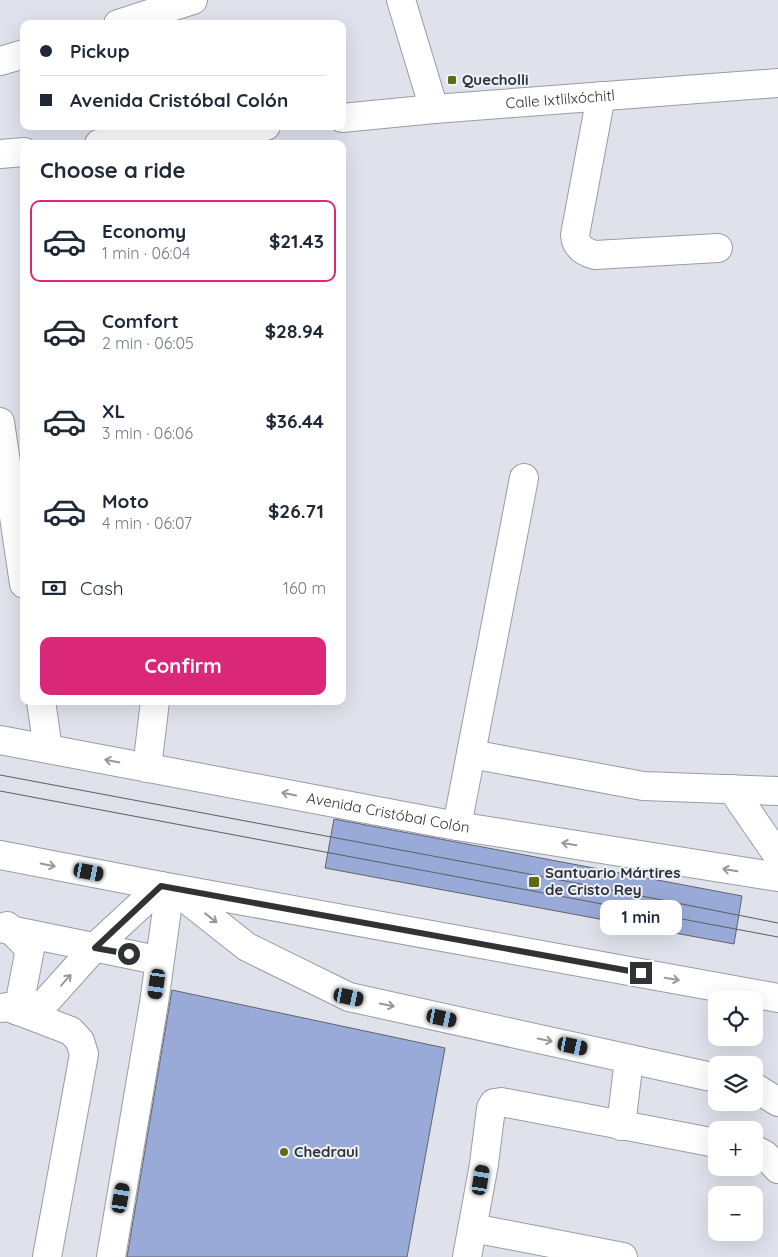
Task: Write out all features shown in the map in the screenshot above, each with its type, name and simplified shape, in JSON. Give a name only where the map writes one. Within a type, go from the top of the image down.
[{"type":"main road","points":[[130,20],[192,0]]},
{"type":"main road","points":[[400,0],[434,108]]},
{"type":"main road","points":[[0,61],[20,55]]},
{"type":"main road","name":"Calle Ixtlilxóchitl","points":[[346,118],[434,108],[778,83]]},
{"type":"main road","points":[[601,96],[575,235],[580,248],[587,253],[595,255],[718,248]]},
{"type":"main road","points":[[136,140],[229,130]]},
{"type":"main road","points":[[0,154],[20,152]]},
{"type":"main road","points":[[0,422],[20,557]]},
{"type":"main road","points":[[457,826],[524,478]]},
{"type":"main road","points":[[42,705],[48,749]]},
{"type":"main road","points":[[147,768],[155,705]]},
{"type":"main road","name":"Avenida Cristóbal Colón","points":[[0,740],[457,826],[778,877]]},
{"type":"main road","points":[[471,754],[643,786],[778,791]]},
{"type":"main road","points":[[732,789],[778,856]]},
{"type":"main road","points":[[0,855],[778,998]]},
{"type":"main road","points":[[17,1012],[168,887]]},
{"type":"main road","points":[[168,887],[248,947],[349,997],[708,1076]]},
{"type":"main road","points":[[111,1257],[154,1003],[168,887]]},
{"type":"main road","points":[[4,926],[146,958]]},
{"type":"main road","points":[[4,926],[30,949],[17,1012]]},
{"type":"main road","points":[[17,1012],[71,1031],[80,1041],[84,1054],[47,1257]]},
{"type":"main road","points":[[621,1126],[629,1059]]},
{"type":"main road","points":[[763,1093],[778,1102]]},
{"type":"main road","points":[[467,1257],[484,1164],[490,1108],[494,1103],[501,1102],[621,1126],[708,1141]]},
{"type":"main road","points":[[763,1154],[778,1169]]},
{"type":"main road","points":[[473,1228],[623,1257]]},
{"type":"building","name":"Santuario Mártires de Cristo Rey","points":[[334,819],[742,896],[734,944],[325,868]]},
{"type":"building","name":"Chedraui","points":[[172,990],[445,1048],[407,1257],[127,1257]]},
{"type":"tram line","points":[[0,775],[550,878],[778,923]]},
{"type":"tram line","points":[[0,791],[778,937]]},
{"type":"place","name":"Quecholli","points":[[452,80]]},
{"type":"place","name":"Santuario Mártires de Cristo Rey","points":[[534,882]]},
{"type":"place","name":"Chedraui","points":[[284,1152]]},
{"type":"route","points":[[129,954],[95,948],[161,886],[641,973]]}]
